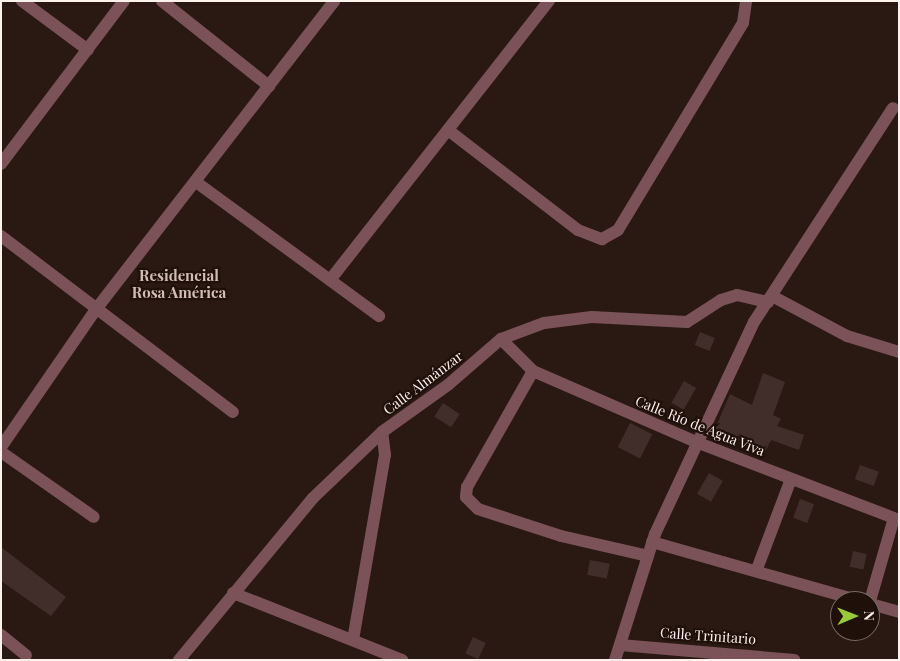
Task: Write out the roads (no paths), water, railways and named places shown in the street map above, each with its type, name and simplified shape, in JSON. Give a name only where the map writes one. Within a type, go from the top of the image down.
[{"type":"street","points":[[22,1],[88,50]]},
{"type":"street","points":[[1,164],[124,1]]},
{"type":"street","points":[[162,1],[269,86]]},
{"type":"street","points":[[1,447],[97,308],[334,1]]},
{"type":"street","points":[[330,280],[549,1]]},
{"type":"street","points":[[448,130],[578,230],[602,239],[618,230],[733,40],[743,23],[746,1]]},
{"type":"street","points":[[615,660],[652,542],[696,442],[770,299],[893,108]]},
{"type":"street","points":[[196,182],[379,316]]},
{"type":"street","points":[[1,236],[233,412]]},
{"type":"street","name":"Calle Almánzar","points":[[179,660],[232,593],[313,498],[382,432],[449,384],[501,339],[544,323],[592,317],[687,322],[720,300],[737,295],[770,299],[847,336],[899,352]]},
{"type":"street","name":"Calle Río de Agua Viva","points":[[501,339],[533,371],[696,442],[896,519]]},
{"type":"street","points":[[533,371],[467,487],[466,497],[478,509],[543,530],[648,556]]},
{"type":"street","points":[[354,640],[385,455],[382,432]]},
{"type":"street","points":[[1,452],[94,517]]},
{"type":"street","points":[[757,569],[791,479]]},
{"type":"street","points":[[873,591],[896,519]]},
{"type":"street","points":[[652,542],[709,561],[757,569],[835,591]]},
{"type":"street","points":[[232,593],[402,660]]},
{"type":"street","points":[[880,605],[899,612]]},
{"type":"street","points":[[1,634],[26,655]]},
{"type":"street","name":"Calle Trinitario","points":[[620,645],[794,660]]},
{"type":"district","name":"Residencial Rosa América","points":[[179,284]]}]
